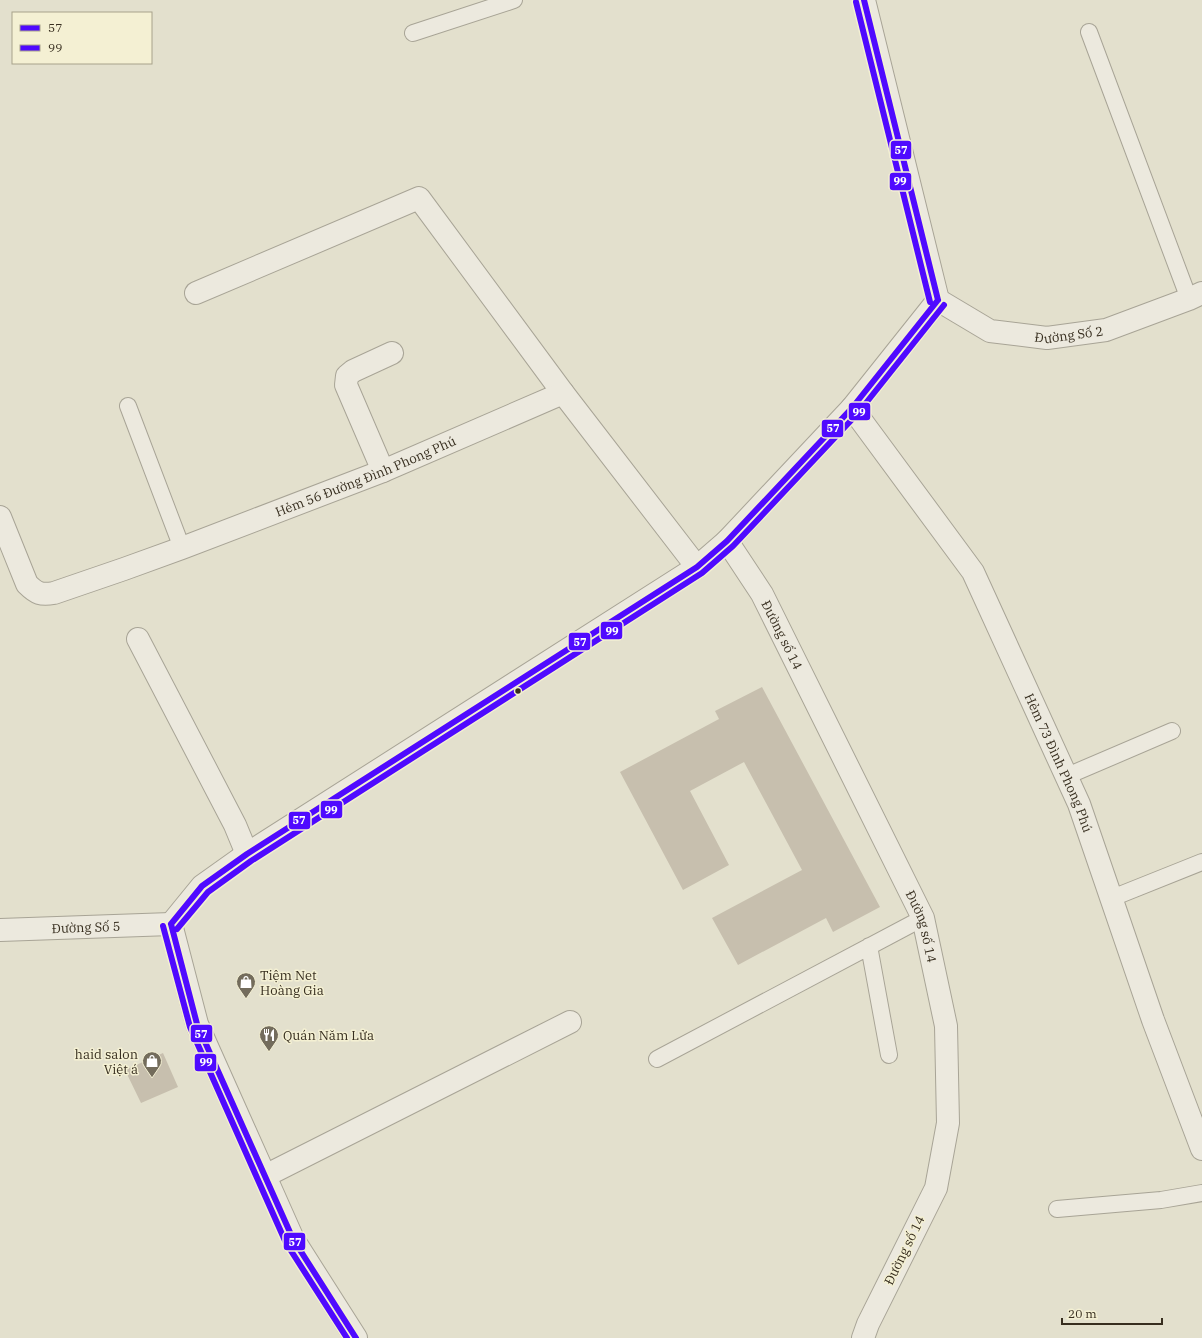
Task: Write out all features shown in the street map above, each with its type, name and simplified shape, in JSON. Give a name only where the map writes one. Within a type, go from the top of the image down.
[{"type":"street","points":[[356,1338],[293,1238],[265,1176],[198,1024],[171,924],[202,886],[247,854],[697,567],[727,541],[852,408],[938,300],[864,0]]},
{"type":"street","points":[[196,293],[419,198],[563,393],[697,567]]},
{"type":"street","name":"Đường Số 2","points":[[938,300],[990,331],[1047,338],[1106,330],[1195,296]]},
{"type":"street","points":[[383,471],[346,385],[347,376],[353,371],[392,353]]},
{"type":"street","name":"Hẻm 56 Đường Đình Phong Phú","points":[[0,517],[27,584],[36,592],[46,594],[124,569],[182,548],[383,471],[563,393]]},
{"type":"street","name":"Hẻm 73 Đình Phong Phú","points":[[852,408],[973,572],[1079,804],[1153,1020],[1202,1149]]},
{"type":"street","name":"Đường số 14","points":[[727,541],[762,594],[923,918],[946,1026],[948,1124],[936,1188],[868,1324],[863,1338]]},
{"type":"street","points":[[138,639],[235,825],[247,854]]},
{"type":"street","name":"Đường Số 5","points":[[0,930],[171,924]]},
{"type":"street","points":[[265,1176],[570,1022]]},
{"type":"lane","points":[[413,33],[514,0]]},
{"type":"lane","points":[[1089,32],[1195,296]]},
{"type":"lane","points":[[128,406],[182,548]]},
{"type":"lane","points":[[1067,776],[1172,731]]},
{"type":"lane","points":[[1112,898],[1202,862]]},
{"type":"lane","points":[[657,1059],[923,918]]},
{"type":"lane","points":[[869,946],[888,1055]]},
{"type":"lane","points":[[1057,1209],[1161,1200],[1202,1193]]},
{"type":"building","points":[[762,687],[880,907],[833,932],[826,918],[738,965],[712,918],[802,870],[744,762],[690,791],[729,865],[683,890],[620,772],[719,719],[715,711]]},
{"type":"building","name":"haid salon Việt á","points":[[163,1053],[178,1087],[141,1103],[125,1070]]},
{"type":"transit line","name":"57","points":[[864,0],[938,300]]},
{"type":"transit line","name":"99","points":[[856,2],[930,302]]},
{"type":"transit line","name":"57","points":[[171,924],[202,886],[247,854],[697,567],[727,541],[852,408],[938,300]]},
{"type":"transit line","name":"99","points":[[177,929],[208,892],[251,861],[702,573],[733,546],[858,413],[944,305]]},
{"type":"transit line","name":"57","points":[[171,924],[197,1024],[293,1239],[356,1338]]},
{"type":"transit line","name":"99","points":[[163,926],[190,1027],[286,1243],[347,1338]]},
{"type":"place","name":"Tiệm Net Hoàng Gia","points":[[246,999]]},
{"type":"place","name":"Quán Năm Lửa","points":[[269,1052]]},
{"type":"place","name":"haid salon Việt á","points":[[152,1078]]}]
